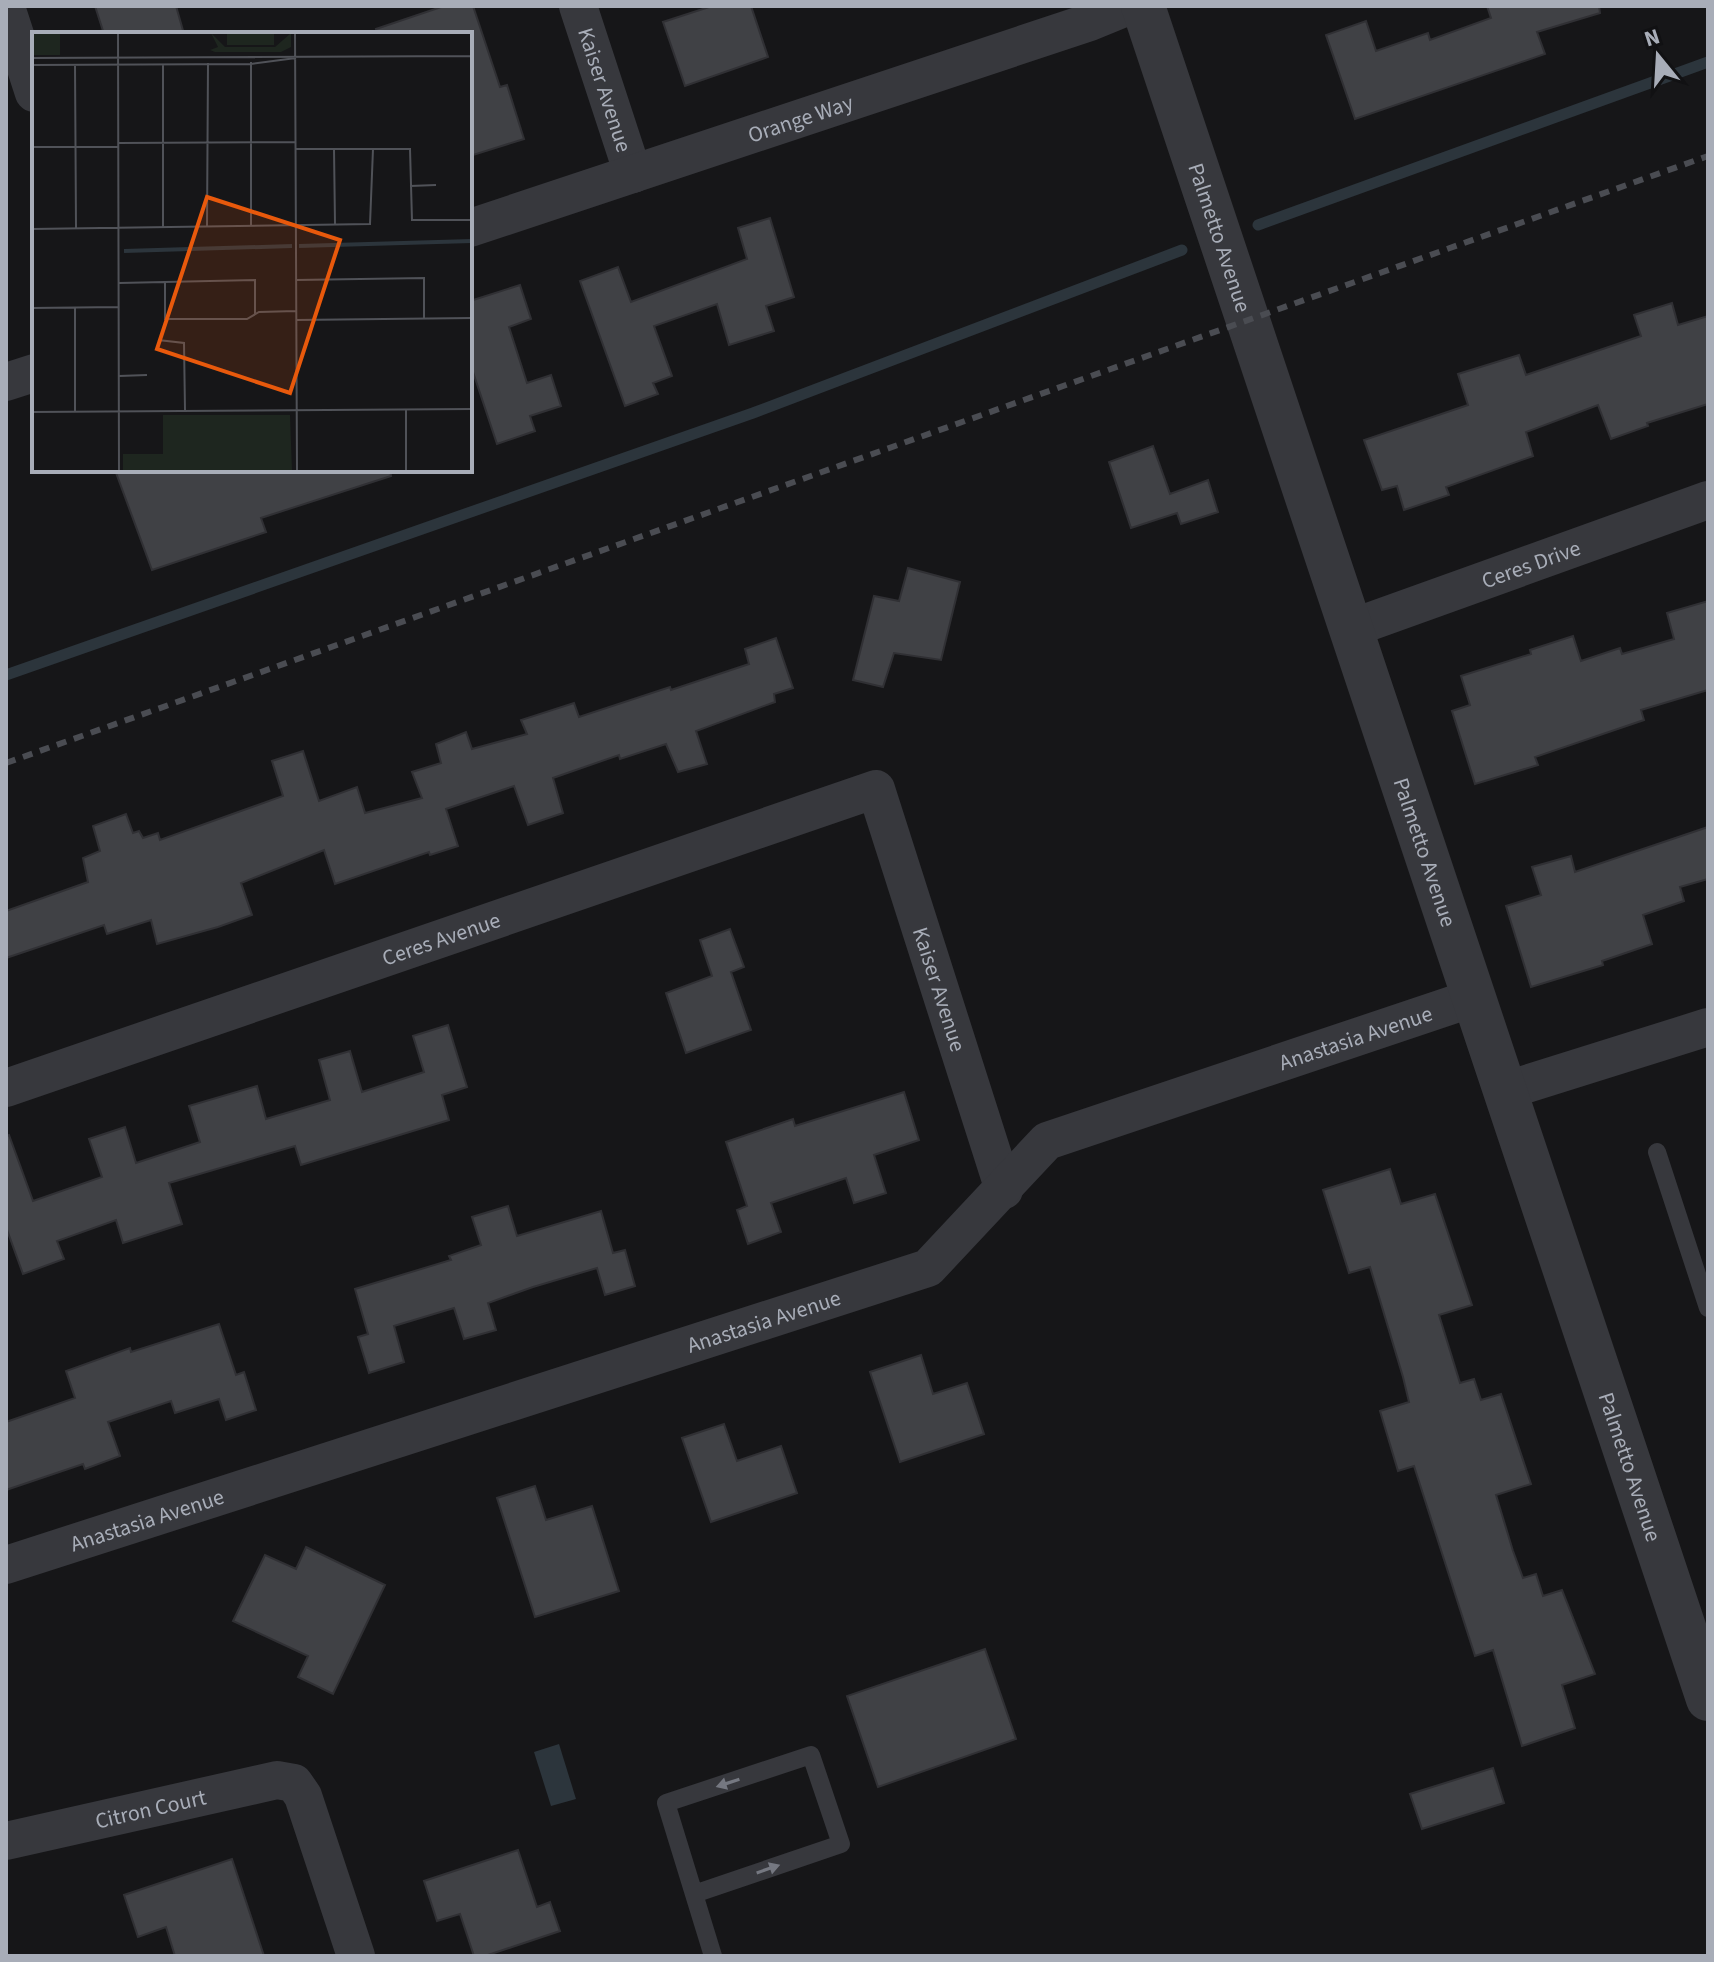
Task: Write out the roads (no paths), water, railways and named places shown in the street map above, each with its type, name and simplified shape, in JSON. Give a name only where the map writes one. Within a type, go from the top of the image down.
[{"type":"street","name":"Kaiser Avenue","points":[[578,6],[633,174]]},
{"type":"street","name":"Orange Way","points":[[472,227],[1090,22],[1129,6]]},
{"type":"street","name":"Palmetto Avenue","points":[[1143,6],[1504,1091],[1687,1613],[1708,1699]]},
{"type":"street","points":[[6,7],[32,87]]},
{"type":"street","points":[[6,382],[32,374]]},
{"type":"street","name":"Ceres Drive","points":[[1352,628],[1708,500]]},
{"type":"street","name":"Kaiser Avenue","points":[[876,789],[1004,1190]]},
{"type":"street","name":"Ceres Avenue","points":[[6,1088],[876,789]]},
{"type":"street","name":"Anastasia Avenue","points":[[6,1565],[928,1268],[1047,1141],[1473,998]]},
{"type":"street","points":[[1504,1091],[1708,1027]]},
{"type":"street","name":"Citron Court","points":[[6,1841],[277,1780],[294,1783],[303,1796],[356,1956]]},
{"type":"lane","points":[[1657,1152],[1708,1308]]},
{"type":"lane","points":[[694,1894],[841,1844],[811,1755],[666,1803],[713,1956]]},
{"type":"waterway","points":[[1258,225],[1708,62]]},
{"type":"waterway","points":[[6,675],[753,413],[1182,250]]},
{"type":"railway","points":[[6,763],[1708,156]]}]
